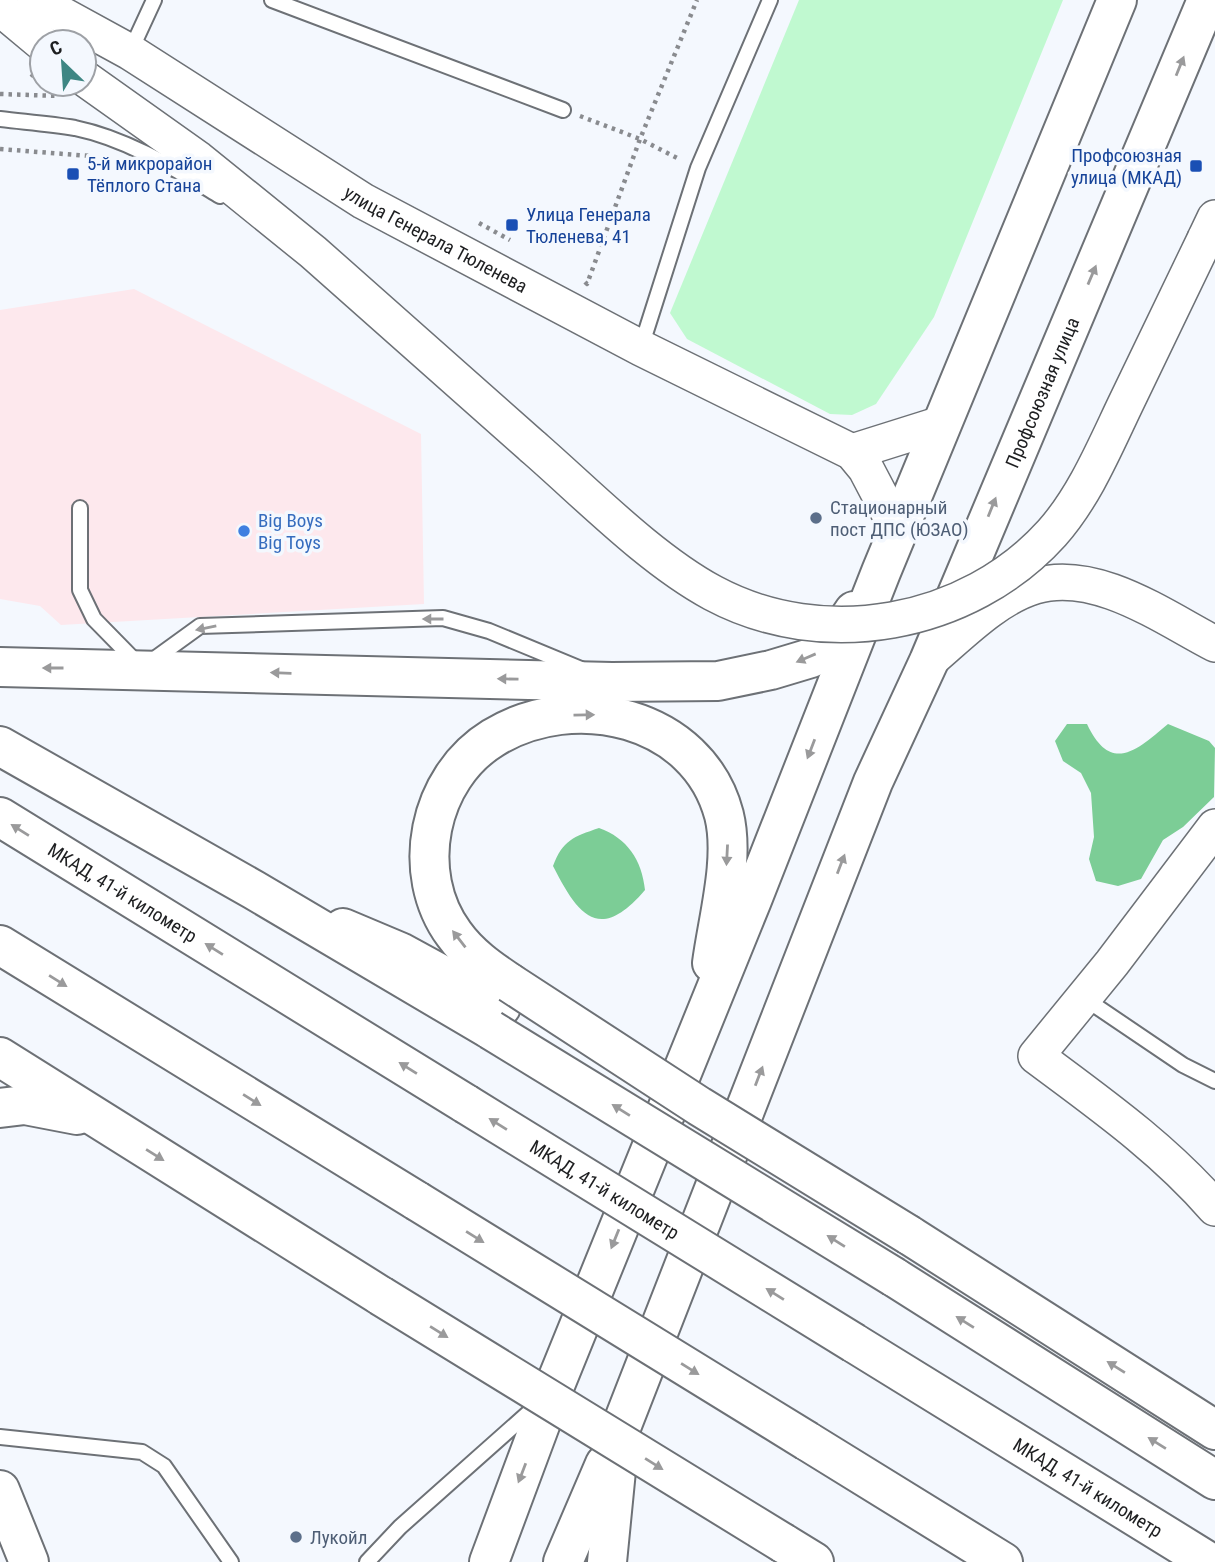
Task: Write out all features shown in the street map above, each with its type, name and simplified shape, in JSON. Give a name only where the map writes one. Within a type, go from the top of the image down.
[{"type":"main road","points":[[489,1562],[554,1390],[881,572],[1117,0]]},
{"type":"main road","name":"Профсоюзная улица","points":[[620,1430],[873,782],[929,661],[1207,0]]},
{"type":"main road","points":[[0,667],[142,668],[612,682],[718,681],[811,658],[833,642],[881,572]]},
{"type":"main road","points":[[705,1017],[727,862],[724,815],[705,773],[681,747],[652,727],[608,715],[533,719],[491,739],[456,773],[434,817],[429,864],[441,912],[501,1007],[894,1277],[1215,1480]]},
{"type":"main road","points":[[0,746],[254,890],[501,1007],[699,1106],[909,1235],[1215,1430]]},
{"type":"main road","name":"МКАД, 41-й километр","points":[[0,817],[1209,1562]]},
{"type":"main road","points":[[0,945],[1003,1562]]},
{"type":"main road","points":[[0,1057],[798,1553]]},
{"type":"main road","points":[[0,1108],[25,1105],[97,1118]]},
{"type":"main road","points":[[563,1562],[620,1430]]},
{"type":"main road","points":[[607,1562],[620,1430]]},
{"type":"main road","points":[[0,1490],[29,1562]]},
{"type":"street","name":"улица Генерала Тюленева","points":[[35,0],[130,52],[363,201],[641,348],[852,452],[866,469],[898,530]]},
{"type":"street","points":[[0,8],[28,31]]},
{"type":"street","points":[[87,98],[198,159],[313,252],[668,563],[713,593],[772,617],[833,626],[872,625],[916,615],[962,599],[996,578],[1052,533],[1085,485],[1210,228]]},
{"type":"street","points":[[852,452],[941,424]]},
{"type":"street","points":[[929,661],[1000,605],[1034,587],[1073,582],[1125,597],[1215,644]]},
{"type":"street","points":[[1215,827],[1036,1056],[1142,1135],[1189,1178],[1215,1208]]},
{"type":"lane","points":[[130,52],[154,0]]},
{"type":"lane","points":[[272,0],[563,110]]},
{"type":"lane","points":[[641,348],[698,168],[770,0]]},
{"type":"lane","points":[[0,120],[76,129],[125,145],[158,159],[313,252]]},
{"type":"lane","points":[[80,508],[80,590],[93,619],[142,668],[200,626],[443,618],[489,631],[612,682]]},
{"type":"lane","points":[[1084,998],[1183,1065],[1215,1081]]},
{"type":"lane","points":[[367,1562],[400,1527],[554,1390]]},
{"type":"lane","points":[[0,1437],[142,1452],[164,1466],[231,1562]]},
{"type":"path","points":[[575,277],[587,284],[640,139],[697,0]]},
{"type":"path","points":[[0,94],[28,92]]},
{"type":"path","points":[[563,110],[640,139],[698,168]]},
{"type":"path","points":[[0,149],[96,156]]},
{"type":"path","points":[[479,223],[515,243]]},
{"type":"shaded area","points":[[134,289],[421,434],[424,604],[61,625],[40,606],[0,599],[0,310]]},
{"type":"green space","points":[[799,0],[1063,0],[934,317],[876,404],[852,415],[830,414],[687,339],[670,313]]},
{"type":"green space","points":[[1067,724],[1087,724],[1096,740],[1105,749],[1115,753],[1135,749],[1168,724],[1209,741],[1215,748],[1214,797],[1183,827],[1163,840],[1141,879],[1118,886],[1096,881],[1089,859],[1094,837],[1091,793],[1081,773],[1063,761],[1055,741]]},
{"type":"green space","points":[[599,828],[618,838],[637,860],[645,890],[615,916],[602,919],[591,917],[581,909],[571,898],[553,866],[565,845],[582,834]]},
{"type":"place","name":"Профсоюзная улица (МКАД)","points":[[1196,166]]},
{"type":"place","name":"5-й микрорайон Тёплого Стана","points":[[73,174]]},
{"type":"place","name":"Улица Генерала Тюленева, 41","points":[[512,225]]},
{"type":"place","name":"Стационарный пост ДПС (ЮЗАО)","points":[[816,518]]},
{"type":"place","name":"Big Boys Big Toys","points":[[244,531]]},
{"type":"place","name":"Лукойл","points":[[296,1537]]}]
